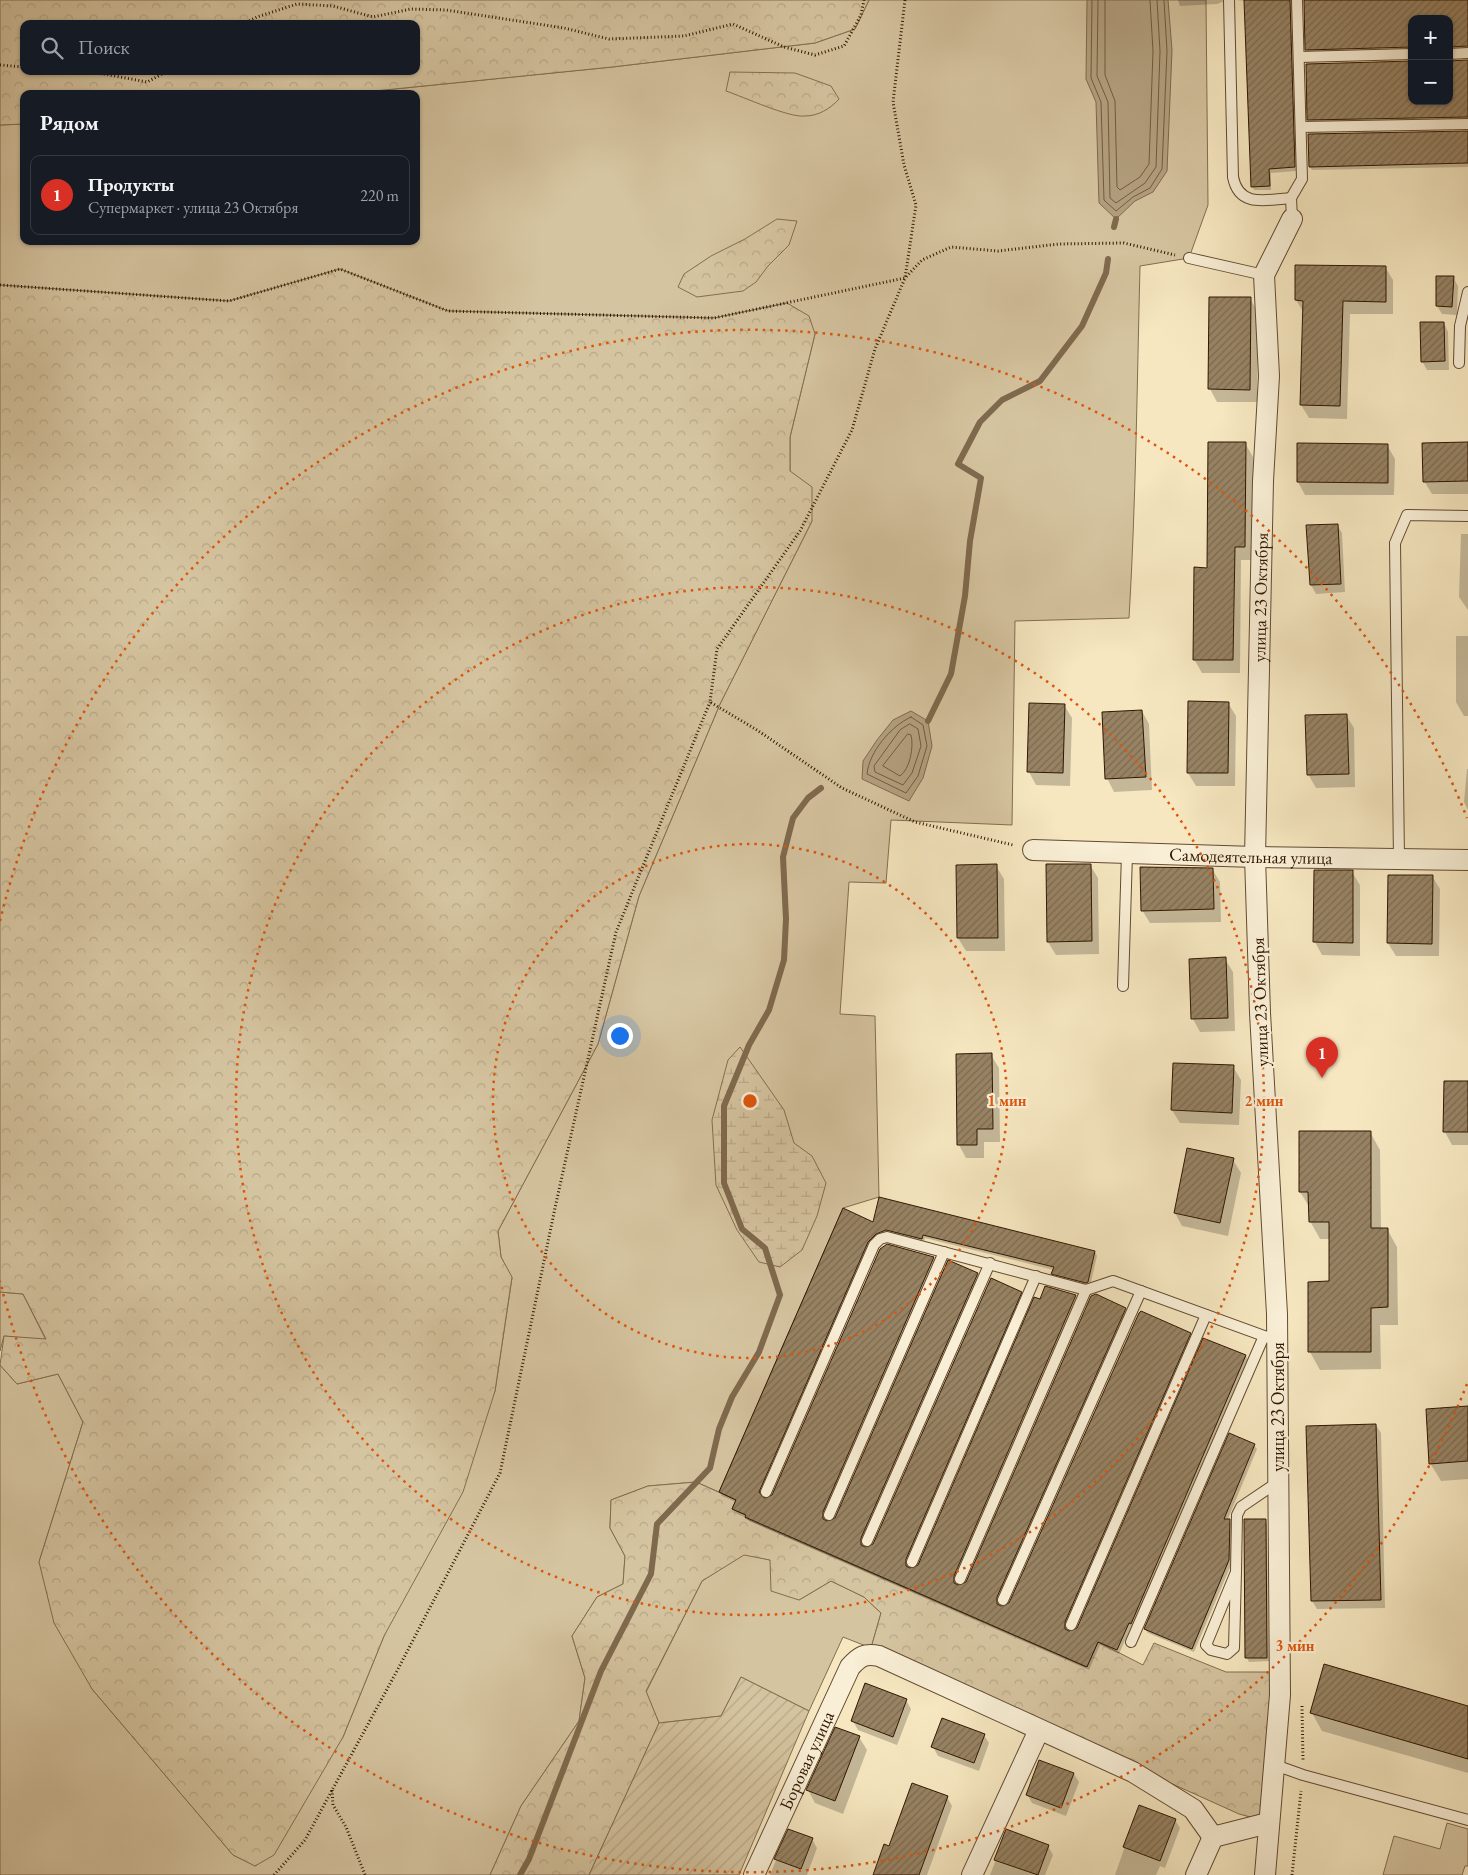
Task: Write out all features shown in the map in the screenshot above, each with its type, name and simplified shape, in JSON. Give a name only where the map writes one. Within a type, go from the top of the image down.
[{"type":"street","name":"улица 23 Октября","points":[[1265,1875],[1280,1695],[1279,1482],[1271,1339],[1255,857],[1263,481],[1270,376],[1264,275],[1292,219]]},
{"type":"street","name":"Самодеятельная улица","points":[[1033,850],[1255,857],[1468,860]]},
{"type":"street","name":"Боровая улица","points":[[754,1875],[850,1666],[859,1657],[868,1653],[879,1656],[1039,1730]]},
{"type":"street","points":[[972,1875],[1039,1730],[1133,1772],[1185,1803],[1193,1809],[1213,1837]]},
{"type":"street","points":[[1213,1837],[1268,1822]]},
{"type":"street","points":[[1196,1875],[1213,1837]]},
{"type":"lane","points":[[1229,0],[1233,176],[1235,188],[1244,197],[1255,200],[1291,198]]},
{"type":"lane","points":[[1292,219],[1291,198],[1302,179],[1297,0]]},
{"type":"lane","points":[[1453,54],[1468,53]]},
{"type":"lane","points":[[1299,57],[1408,54]]},
{"type":"lane","points":[[1301,128],[1468,124]]},
{"type":"lane","points":[[1189,258],[1264,275]]},
{"type":"lane","points":[[1459,363],[1460,326],[1468,292]]},
{"type":"lane","points":[[1399,859],[1395,543],[1407,515],[1468,516]]},
{"type":"lane","points":[[1123,986],[1128,853]]},
{"type":"lane","points":[[766,1492],[874,1245],[887,1237],[1086,1290],[1113,1281],[1271,1339],[1131,1642]]},
{"type":"lane","points":[[829,1515],[944,1252]]},
{"type":"lane","points":[[867,1541],[990,1264]]},
{"type":"lane","points":[[912,1562],[1036,1276]]},
{"type":"lane","points":[[960,1579],[1086,1290]]},
{"type":"lane","points":[[1003,1600],[1141,1291]]},
{"type":"lane","points":[[1071,1625],[1206,1315]]},
{"type":"lane","points":[[1236,1572],[1207,1642],[1208,1648],[1227,1654],[1234,1648],[1236,1572],[1237,1515],[1241,1507],[1279,1482]]},
{"type":"lane","points":[[1275,1765],[1303,1775],[1468,1820]]},
{"type":"path","points":[[250,20],[298,4],[333,6],[372,17],[411,9],[446,10],[564,28],[609,39],[684,36],[734,24],[784,47],[815,55],[844,46],[861,15],[864,0]]},
{"type":"path","points":[[274,1875],[305,1840],[500,1473],[555,1208],[616,932],[710,702],[717,649],[800,531],[852,430],[875,349],[905,278],[916,205],[904,165],[893,102],[905,0]]},
{"type":"path","points":[[0,65],[20,67]]},
{"type":"path","points":[[109,75],[147,82],[160,75]]},
{"type":"path","points":[[0,285],[229,301],[340,269],[448,311],[714,318],[905,278],[922,260],[951,247],[998,251],[1059,244],[1124,243],[1189,258]]},
{"type":"path","points":[[710,702],[757,730],[842,788],[915,822],[1033,850]]},
{"type":"path","points":[[332,1790],[333,1805],[346,1827],[365,1875]]},
{"type":"green space","points":[[0,0],[869,0],[855,29],[815,43],[612,67],[385,90],[20,90],[20,124],[0,125]]},
{"type":"green space","points":[[869,0],[1206,0],[1208,205],[1189,258],[1140,266],[1135,486],[1129,618],[1015,621],[1012,825],[891,820],[886,883],[849,882],[840,1014],[875,1016],[879,1197],[843,1208],[719,1492],[696,1482],[648,1486],[611,1500],[610,1528],[625,1556],[623,1584],[597,1597],[572,1636],[585,1678],[579,1721],[521,1806],[490,1875],[0,1875],[0,1365],[17,1384],[58,1374],[83,1422],[39,1562],[92,1689],[233,1855],[256,1866],[343,1737],[384,1636],[495,1391],[512,1278],[501,1257],[498,1231],[598,1044],[639,896],[720,704],[812,521],[790,472],[790,437],[815,334],[787,303],[714,318],[448,311],[340,269],[229,301],[0,285],[0,125],[20,124],[20,245],[420,245],[420,90],[385,90],[612,67],[815,43],[855,29]]},
{"type":"green space","points":[[730,72],[795,73],[831,86],[839,99],[828,109],[815,115],[798,116],[788,114],[726,91]]},
{"type":"green space","points":[[777,219],[797,221],[789,245],[768,266],[756,282],[743,291],[697,297],[678,287],[684,274],[711,256],[745,239]]},
{"type":"green space","points":[[340,269],[448,311],[714,318],[787,303],[809,316],[815,334],[790,437],[790,471],[812,487],[812,521],[720,704],[639,896],[598,1044],[498,1231],[501,1257],[512,1277],[495,1391],[463,1492],[384,1636],[343,1737],[274,1855],[255,1866],[233,1855],[92,1689],[54,1623],[39,1562],[83,1422],[58,1374],[17,1384],[0,1365],[4,1336],[46,1339],[23,1294],[0,1292],[0,285],[229,301]]},
{"type":"green space","points":[[740,1047],[784,1110],[794,1143],[812,1156],[826,1183],[817,1216],[802,1250],[780,1267],[759,1262],[737,1230],[716,1185],[712,1120],[728,1060]]},
{"type":"green space","points":[[0,1292],[23,1294],[46,1340],[4,1336],[0,1351]]},
{"type":"green space","points":[[696,1482],[736,1500],[732,1509],[746,1515],[745,1518],[1086,1667],[1098,1642],[1143,1665],[1154,1643],[1226,1672],[1279,1672],[1268,1822],[1239,1814],[871,1648],[881,1613],[864,1597],[831,1581],[799,1600],[771,1591],[770,1560],[744,1555],[702,1581],[646,1691],[659,1723],[589,1875],[490,1875],[521,1806],[579,1721],[585,1678],[572,1636],[597,1597],[623,1584],[625,1556],[610,1528],[611,1500],[648,1486]]},
{"type":"green space","points":[[744,1554],[770,1560],[799,1600],[831,1581],[864,1597],[881,1613],[871,1648],[843,1637],[809,1711],[741,1677],[721,1716],[659,1723],[646,1692],[702,1581]]},
{"type":"green space","points":[[741,1677],[809,1711],[739,1875],[589,1875],[659,1723],[721,1716]]},
{"type":"green space","points":[[1447,1823],[1468,1829],[1468,1866],[1465,1866],[1462,1875],[1383,1875],[1394,1836],[1440,1849]]},
{"type":"water","points":[[1087,0],[1168,0],[1172,50],[1167,171],[1153,192],[1135,201],[1116,219],[1099,203],[1096,102],[1086,79]]},
{"type":"water","points":[[911,711],[928,721],[932,746],[923,778],[909,801],[862,779],[863,761],[877,740],[893,720]]},
{"type":"building","points":[[1244,0],[1290,0],[1295,167],[1269,169],[1270,186],[1251,187]]},
{"type":"building","points":[[1304,0],[1468,0],[1468,46],[1453,47],[1453,15],[1408,15],[1408,47],[1305,50]]},
{"type":"building","points":[[1468,60],[1468,117],[1307,120],[1306,64],[1408,61],[1408,105],[1453,105],[1453,61]]},
{"type":"building","points":[[1468,131],[1468,163],[1309,167],[1308,134]]},
{"type":"building","points":[[1295,265],[1386,266],[1386,302],[1343,301],[1340,406],[1300,405],[1303,301],[1295,300]]},
{"type":"building","points":[[1436,276],[1454,276],[1452,307],[1436,306]]},
{"type":"building","points":[[1209,297],[1251,297],[1250,390],[1208,389]]},
{"type":"building","points":[[1420,322],[1444,322],[1445,361],[1421,362]]},
{"type":"building","points":[[1208,442],[1246,442],[1245,547],[1235,547],[1233,660],[1193,660],[1194,567],[1207,568]]},
{"type":"building","points":[[1468,442],[1468,481],[1423,482],[1422,443]]},
{"type":"building","points":[[1297,443],[1388,444],[1388,483],[1297,482]]},
{"type":"building","points":[[1338,524],[1341,584],[1310,585],[1306,525]]},
{"type":"building","points":[[1188,701],[1229,702],[1228,773],[1187,773]]},
{"type":"building","points":[[1029,703],[1065,704],[1063,773],[1027,772]]},
{"type":"building","points":[[1142,710],[1146,777],[1105,779],[1102,712]]},
{"type":"building","points":[[1347,714],[1349,774],[1307,775],[1305,715]]},
{"type":"building","points":[[997,864],[998,938],[957,938],[956,865]]},
{"type":"building","points":[[1046,864],[1091,864],[1092,941],[1047,942]]},
{"type":"building","points":[[1140,867],[1213,868],[1214,909],[1141,911]]},
{"type":"building","points":[[1314,870],[1353,870],[1353,943],[1313,942]]},
{"type":"building","points":[[1388,875],[1433,875],[1432,944],[1387,943]]},
{"type":"building","points":[[1226,957],[1228,1018],[1191,1019],[1189,959]]},
{"type":"building","points":[[992,1053],[993,1129],[977,1129],[977,1145],[957,1145],[956,1054]]},
{"type":"building","points":[[1173,1063],[1234,1065],[1232,1113],[1171,1110]]},
{"type":"building","points":[[1444,1081],[1468,1081],[1468,1132],[1443,1132]]},
{"type":"building","points":[[1299,1131],[1371,1131],[1371,1228],[1388,1228],[1388,1307],[1371,1308],[1371,1352],[1308,1352],[1308,1282],[1329,1281],[1329,1222],[1309,1222],[1308,1192],[1299,1192]]},
{"type":"building","points":[[1187,1148],[1234,1158],[1220,1223],[1174,1213]]},
{"type":"building","points":[[879,1197],[1095,1251],[1088,1282],[1086,1283],[1051,1274],[1054,1267],[923,1235],[922,1239],[886,1230],[876,1234],[868,1242],[759,1492],[764,1498],[772,1495],[880,1249],[887,1244],[934,1257],[823,1512],[823,1519],[827,1521],[835,1518],[948,1260],[978,1273],[861,1538],[861,1545],[865,1547],[873,1544],[991,1278],[1022,1292],[906,1559],[906,1566],[910,1568],[918,1565],[1034,1297],[1040,1299],[1045,1286],[1076,1295],[954,1576],[954,1583],[958,1585],[966,1582],[1091,1296],[1096,1294],[1126,1308],[997,1597],[997,1604],[1001,1606],[1009,1603],[1139,1313],[1141,1311],[1191,1333],[1065,1622],[1065,1629],[1069,1631],[1077,1628],[1203,1338],[1246,1355],[1131,1624],[1129,1623],[1117,1650],[1098,1642],[1087,1667],[745,1517],[746,1515],[732,1509],[736,1500],[719,1492],[843,1208],[873,1222]]},
{"type":"building","points":[[1468,1406],[1468,1461],[1429,1464],[1426,1409]]},
{"type":"building","points":[[1376,1424],[1381,1600],[1311,1601],[1306,1426]]},
{"type":"building","points":[[1229,1433],[1255,1444],[1224,1519],[1230,1519],[1229,1560],[1192,1649],[1144,1629]]},
{"type":"building","points":[[1244,1519],[1266,1519],[1267,1658],[1245,1658]]},
{"type":"building","points":[[1324,1664],[1468,1706],[1468,1759],[1310,1713]]},
{"type":"building","points":[[865,1683],[907,1699],[893,1737],[851,1721]]},
{"type":"building","points":[[942,1718],[985,1734],[974,1763],[931,1747]]},
{"type":"building","points":[[835,1727],[860,1736],[835,1801],[806,1790]]},
{"type":"building","points":[[1039,1760],[1074,1773],[1061,1808],[1026,1795]]},
{"type":"building","points":[[912,1783],[948,1796],[919,1875],[873,1875],[884,1844],[889,1846]]},
{"type":"building","points":[[1139,1805],[1176,1819],[1160,1861],[1123,1847]]},
{"type":"building","points":[[788,1829],[813,1838],[801,1869],[774,1859]]},
{"type":"building","points":[[1006,1829],[1049,1845],[1038,1875],[994,1860]]},
{"type":"waterway","points":[[1114,227],[1116,219]]},
{"type":"waterway","points":[[928,721],[951,674],[965,596],[970,541],[981,478],[958,464],[980,422],[1002,400],[1040,381],[1082,326],[1106,273],[1108,259]]},
{"type":"waterway","points":[[520,1875],[529,1859],[601,1671],[651,1574],[657,1524],[710,1468],[719,1429],[732,1397],[759,1352],[780,1295],[765,1248],[742,1229],[724,1183],[724,1106],[749,1045],[769,1010],[784,960],[786,919],[783,857],[793,818],[808,798],[821,788]]},
{"type":"place","name":"Продукты","points":[[1322,1078]]}]
